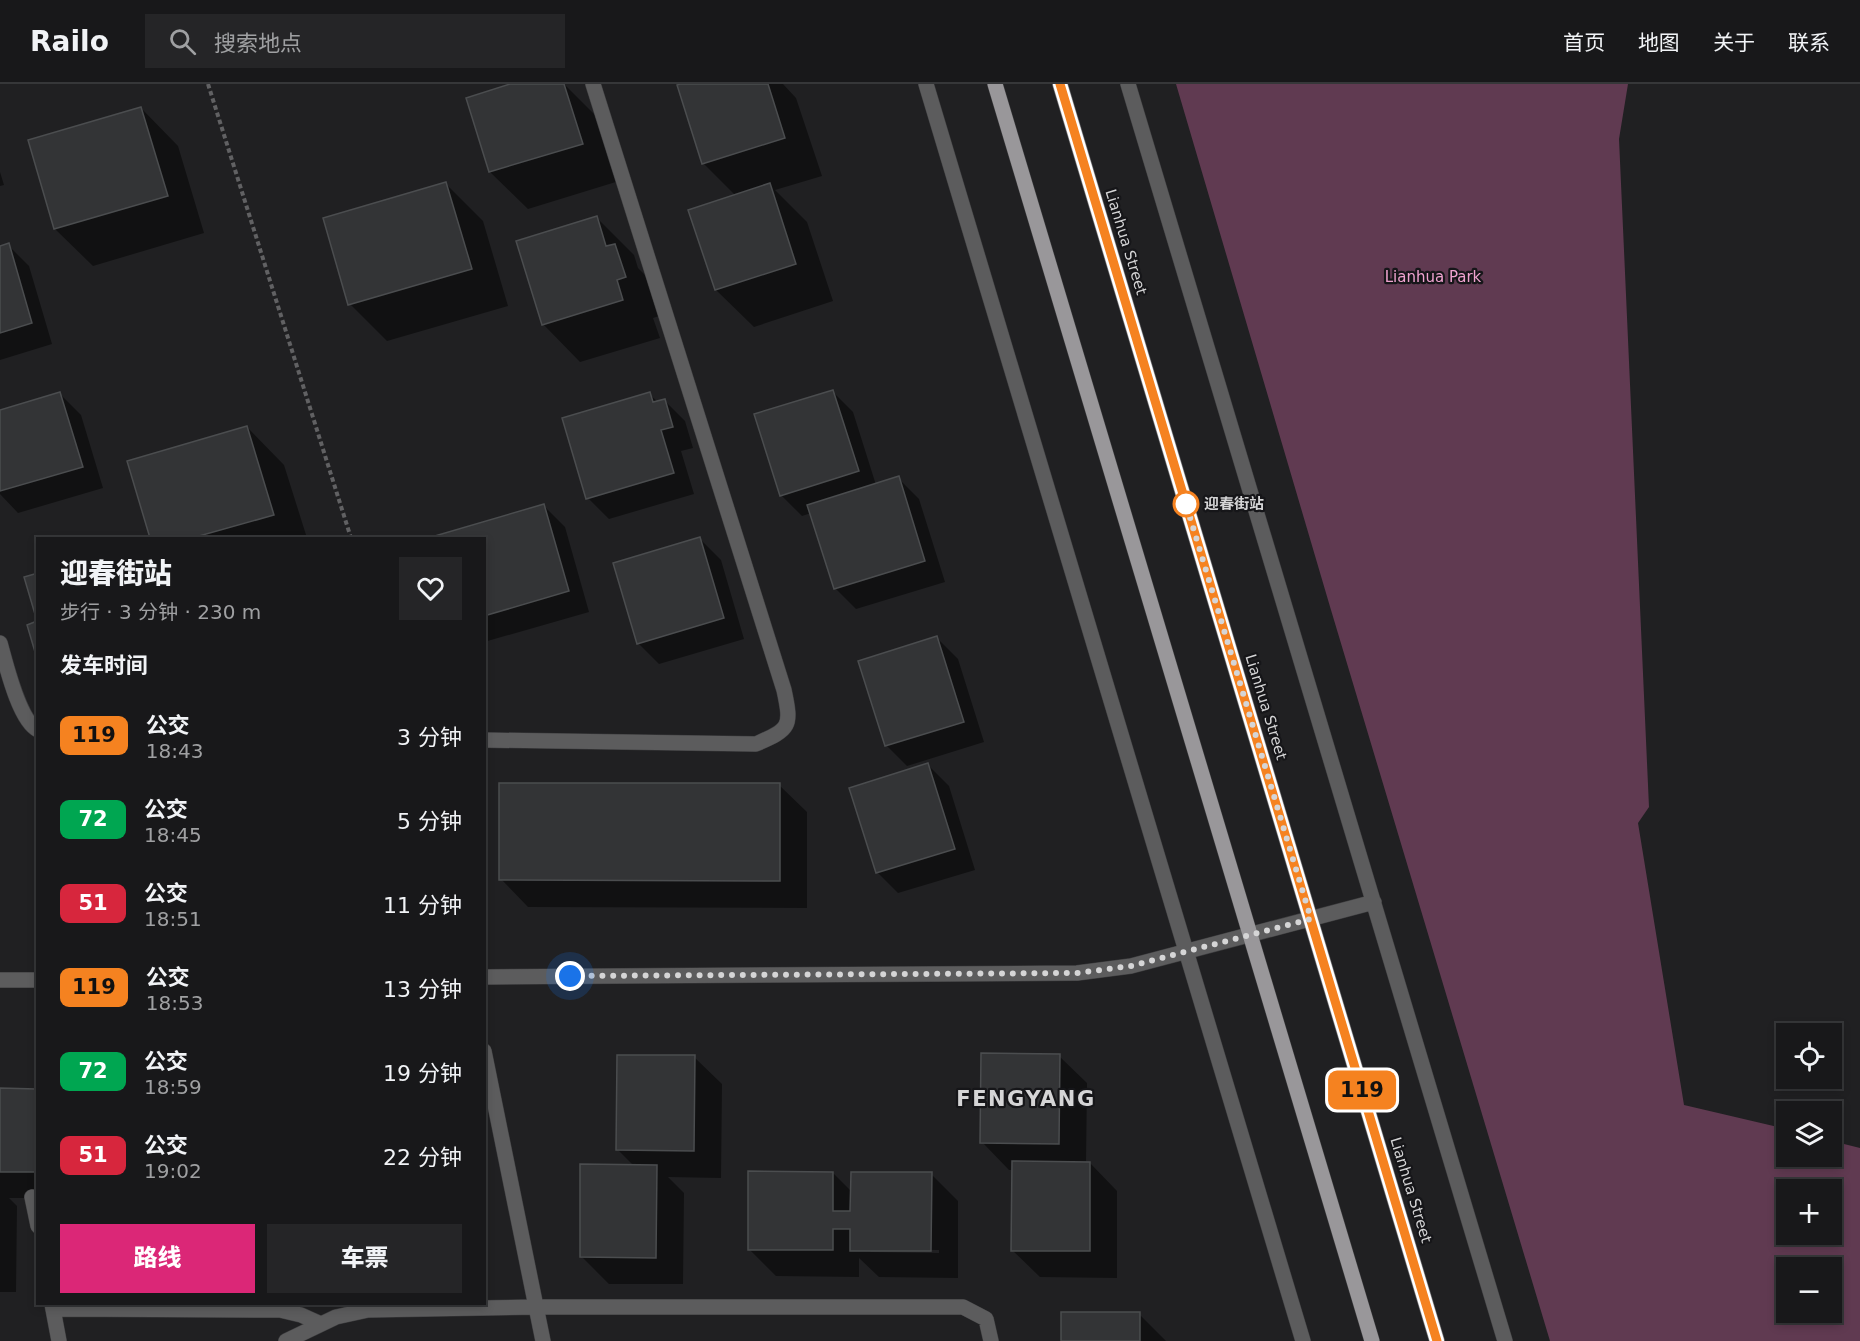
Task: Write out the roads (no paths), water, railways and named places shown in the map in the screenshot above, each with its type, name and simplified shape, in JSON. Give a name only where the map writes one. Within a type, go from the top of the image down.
[{"type":"main road","points":[[995,84],[1372,1341]]},
{"type":"main road","name":"Lianhua Street","points":[[1060,84],[1437,1341]]},
{"type":"street","points":[[486,740],[756,744],[781,734],[787,726],[789,712],[784,690],[593,84]]},
{"type":"street","points":[[926,84],[1303,1341]]},
{"type":"street","points":[[1128,84],[1505,1341]]},
{"type":"street","points":[[0,643],[19,705],[32,727],[36,729]]},
{"type":"street","points":[[486,977],[1077,973],[1131,966],[1374,902]]},
{"type":"street","points":[[0,980],[36,980]]},
{"type":"street","points":[[486,1061],[543,1341]]},
{"type":"street","points":[[32,1197],[36,1216]]},
{"type":"street","points":[[59,1341],[52,1306],[280,1310],[301,1315],[321,1324]]},
{"type":"street","points":[[286,1341],[336,1317],[368,1310],[536,1307],[963,1307],[986,1319],[992,1341]]},
{"type":"place","name":"迎春街站","points":[[1186,504]]},
{"type":"district","name":"FENGYANG","points":[[1026,1099]]},
{"type":"park label","name":"Lianhua Park","points":[[1433,277]]}]
